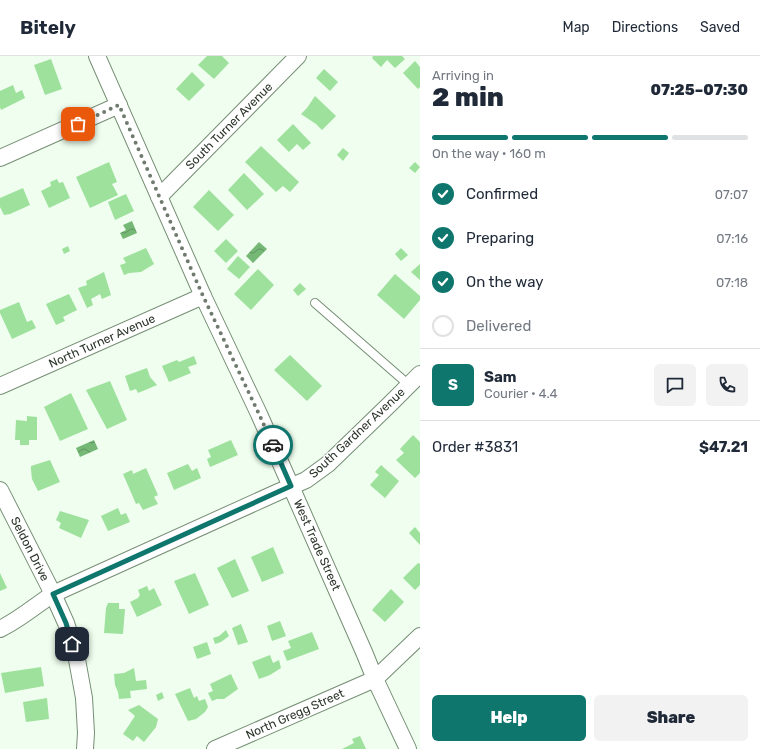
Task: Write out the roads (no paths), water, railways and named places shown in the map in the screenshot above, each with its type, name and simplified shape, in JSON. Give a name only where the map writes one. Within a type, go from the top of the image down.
[{"type":"street","name":"West Trade Street","points":[[97,56],[203,296],[259,414],[375,678],[408,749]]},
{"type":"street","name":"South Turner Avenue","points":[[159,197],[298,56]]},
{"type":"street","points":[[0,158],[119,105]]},
{"type":"street","name":"North Turner Avenue","points":[[0,386],[203,296]]},
{"type":"street","name":"South Gardner Avenue","points":[[0,629],[12,624],[53,594],[306,480],[328,464],[415,380]]},
{"type":"street","name":"Seldon Drive","points":[[0,490],[53,594],[66,623],[76,654],[84,698],[86,749]]},
{"type":"street","name":"North Gregg Street","points":[[215,749],[375,678],[420,636]]},
{"type":"lane","points":[[315,303],[415,380]]},
{"type":"water","points":[[132,221],[137,233],[123,239],[120,233],[126,230],[123,225]]},
{"type":"water","points":[[259,242],[267,249],[253,263],[246,256]]},
{"type":"water","points":[[94,440],[98,449],[80,457],[76,448]]}]
